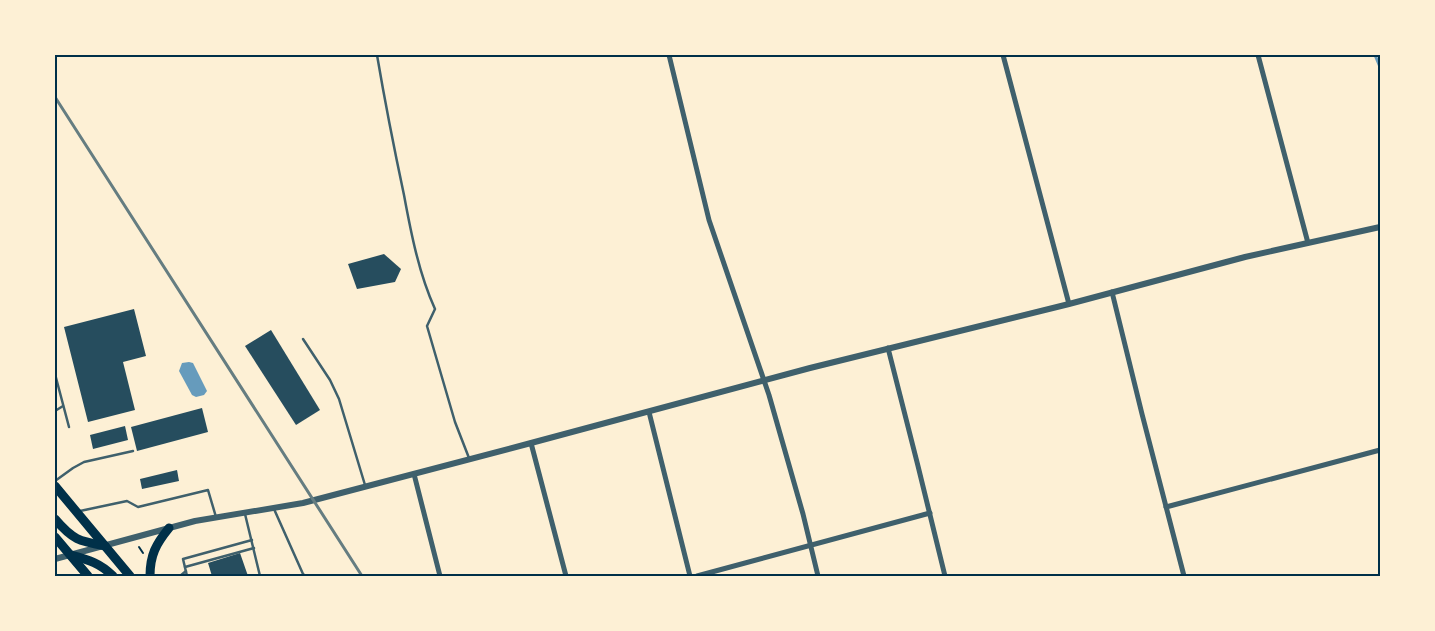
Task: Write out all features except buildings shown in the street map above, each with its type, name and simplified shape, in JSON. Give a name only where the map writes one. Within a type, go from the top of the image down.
[{"type":"highway","points":[[55,486],[130,576]]},
{"type":"highway","points":[[55,519],[68,534],[82,542],[105,546]]},
{"type":"highway","points":[[150,576],[150,563],[158,542],[169,528]]},
{"type":"highway","points":[[55,537],[88,576]]},
{"type":"highway","points":[[71,555],[94,562],[104,567],[113,576]]},
{"type":"street","points":[[669,55],[709,220],[769,395],[803,514],[818,576]]},
{"type":"street","points":[[1003,55],[1069,304]]},
{"type":"street","points":[[1258,55],[1308,243]]},
{"type":"street","points":[[55,559],[216,517],[303,503],[888,348],[1069,304],[1245,257],[1380,227]]},
{"type":"street","points":[[1112,292],[1184,576]]},
{"type":"street","points":[[888,348],[945,576]]},
{"type":"street","points":[[649,412],[690,576]]},
{"type":"street","points":[[531,443],[566,576]]},
{"type":"street","points":[[1166,507],[1380,450]]},
{"type":"street","points":[[414,474],[440,576]]},
{"type":"street","points":[[697,576],[930,513]]},
{"type":"lane","points":[[377,55],[411,232],[426,291],[434,310],[427,326],[455,422],[469,460]]},
{"type":"lane","points":[[303,339],[330,380],[339,399],[366,487]]},
{"type":"lane","points":[[55,374],[69,427]]},
{"type":"lane","points":[[55,411],[63,406]]},
{"type":"lane","points":[[55,482],[84,462],[133,451]]},
{"type":"lane","points":[[76,512],[127,501],[138,507],[208,490],[216,517]]},
{"type":"lane","points":[[274,508],[304,575]]},
{"type":"lane","points":[[245,513],[260,576]]},
{"type":"lane","points":[[187,576],[183,559],[252,540]]},
{"type":"lane","points":[[180,576],[185,569],[254,548]]},
{"type":"path","points":[[138,556],[145,555],[139,547]]},
{"type":"water","points":[[182,363],[193,363],[207,391],[204,395],[196,397],[192,395],[179,371]]},
{"type":"waterway","points":[[1375,55],[1380,67]]},
{"type":"railway","points":[[55,97],[362,576]]}]
